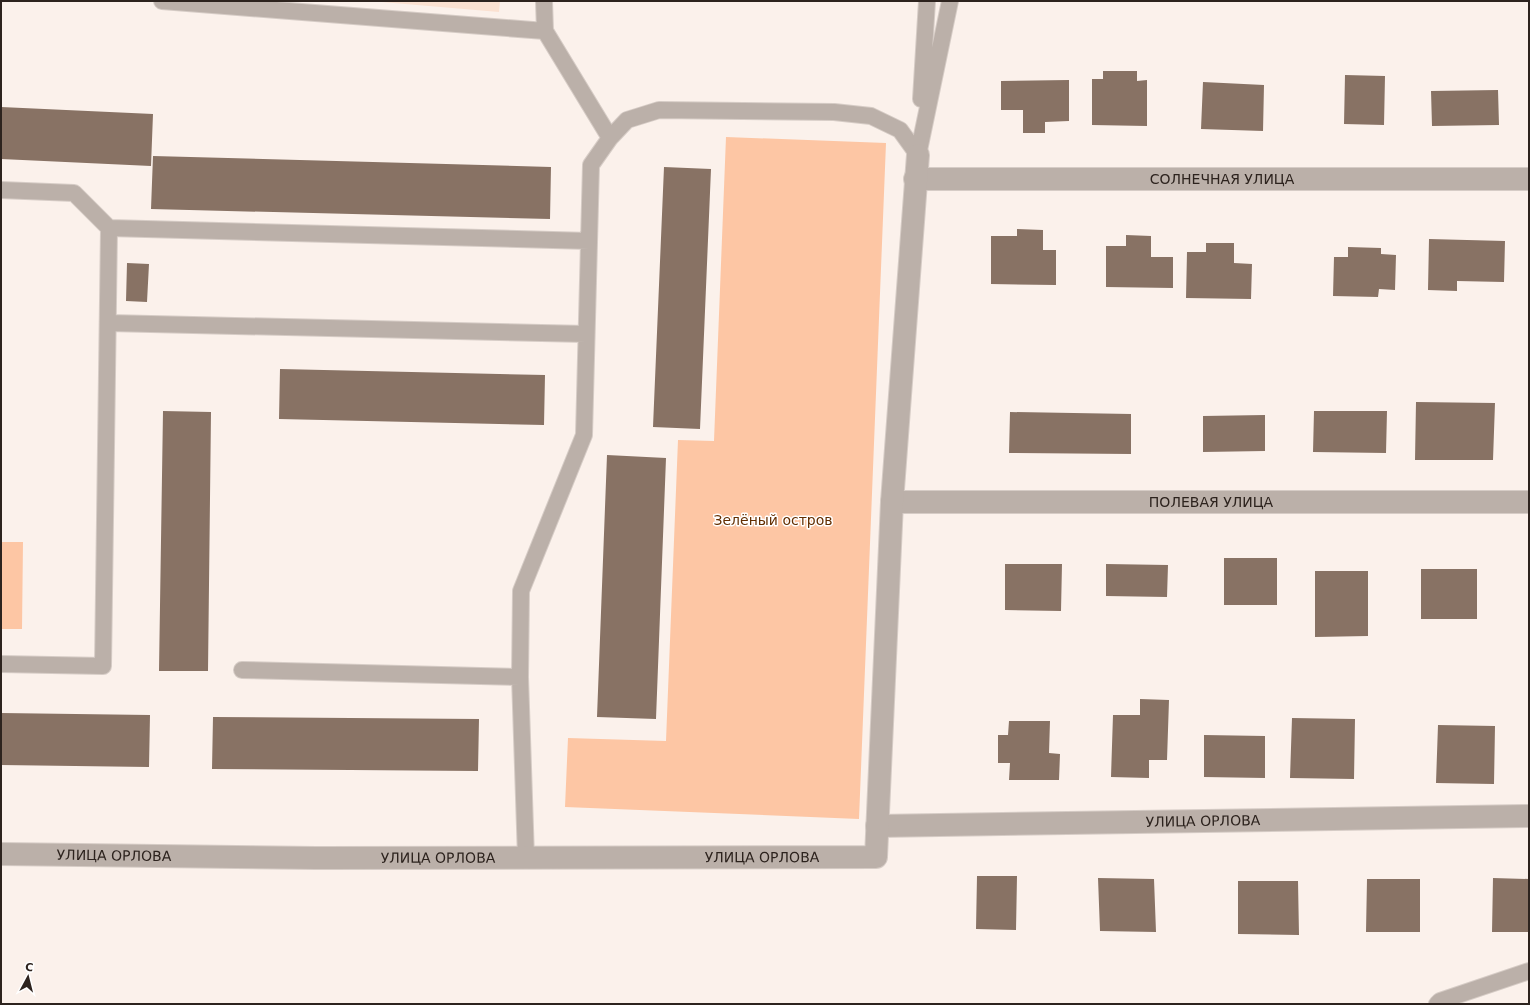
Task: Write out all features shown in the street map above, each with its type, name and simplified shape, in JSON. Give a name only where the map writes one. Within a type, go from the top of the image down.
[{"type":"street","points":[[877,826],[892,502],[918,155]]},
{"type":"street","name":"СОЛНЕЧНАЯ УЛИЦА","points":[[915,179],[1529,179]]},
{"type":"street","name":"ПОЛЕВАЯ УЛИЦА","points":[[892,502],[1529,502]]},
{"type":"street","name":"УЛИЦА ОРЛОВА","points":[[1,854],[316,858],[876,857],[877,826],[1529,816]]},
{"type":"lane","points":[[162,1],[545,31]]},
{"type":"lane","points":[[544,1],[545,31],[610,138]]},
{"type":"lane","points":[[918,155],[927,1]]},
{"type":"lane","points":[[918,155],[950,1]]},
{"type":"lane","points":[[526,858],[520,677],[521,592],[584,435],[591,165],[610,138],[627,120],[659,110],[834,112],[872,116],[900,130],[918,155]]},
{"type":"lane","points":[[1,190],[74,193],[109,228],[589,241]]},
{"type":"lane","points":[[1,664],[103,666],[109,323],[109,228]]},
{"type":"lane","points":[[109,323],[586,334]]},
{"type":"lane","points":[[242,670],[520,677]]},
{"type":"lane","points":[[1437,1004],[1440,1001],[1529,971]]},
{"type":"shaded area","points":[[370,1],[500,1],[499,12]]},
{"type":"green space","name":"Зелёный остров","points":[[726,137],[886,143],[859,819],[565,807],[568,738],[666,741],[678,440],[714,441]]},
{"type":"green space","points":[[1,542],[23,542],[22,629],[1,629]]},
{"type":"building","points":[[1103,71],[1137,71],[1137,81],[1147,80],[1147,126],[1092,125],[1092,79],[1103,79]]},
{"type":"building","points":[[1345,75],[1385,76],[1384,125],[1344,124]]},
{"type":"building","points":[[1069,80],[1069,121],[1045,122],[1045,133],[1023,133],[1023,110],[1001,110],[1001,81]]},
{"type":"building","points":[[1203,82],[1264,85],[1263,131],[1201,129]]},
{"type":"building","points":[[1498,90],[1499,125],[1432,126],[1431,91]]},
{"type":"building","points":[[1,107],[153,114],[151,166],[1,159]]},
{"type":"building","points":[[153,156],[551,167],[550,219],[151,209]]},
{"type":"building","points":[[664,167],[711,169],[700,429],[653,427]]},
{"type":"building","points":[[1017,229],[1043,230],[1043,250],[1056,250],[1056,285],[991,284],[991,236],[1017,236]]},
{"type":"building","points":[[1126,235],[1151,236],[1151,257],[1173,257],[1173,288],[1106,287],[1106,246],[1126,246]]},
{"type":"building","points":[[1429,239],[1505,241],[1504,282],[1457,281],[1457,291],[1428,290]]},
{"type":"building","points":[[1206,243],[1234,243],[1234,263],[1252,264],[1251,299],[1186,298],[1187,252],[1206,252]]},
{"type":"building","points":[[1348,247],[1381,248],[1381,254],[1396,255],[1395,290],[1379,289],[1378,297],[1333,296],[1334,257],[1348,257]]},
{"type":"building","points":[[127,263],[149,264],[147,302],[126,301]]},
{"type":"building","points":[[280,369],[545,375],[544,425],[279,419]]},
{"type":"building","points":[[1416,402],[1495,403],[1493,460],[1415,460]]},
{"type":"building","points":[[163,411],[211,412],[208,671],[159,671]]},
{"type":"building","points":[[1314,411],[1387,411],[1386,453],[1313,452]]},
{"type":"building","points":[[1010,412],[1131,414],[1131,454],[1009,453]]},
{"type":"building","points":[[1265,415],[1265,451],[1203,452],[1203,416]]},
{"type":"building","points":[[607,455],[666,458],[656,719],[597,717]]},
{"type":"building","points":[[1224,558],[1277,558],[1277,605],[1224,605]]},
{"type":"building","points":[[1005,564],[1062,564],[1061,611],[1005,610]]},
{"type":"building","points":[[1106,564],[1168,565],[1167,597],[1106,596]]},
{"type":"building","points":[[1421,569],[1477,569],[1477,619],[1421,619]]},
{"type":"building","points":[[1315,571],[1368,571],[1368,636],[1315,637]]},
{"type":"building","points":[[1140,699],[1169,700],[1167,760],[1149,760],[1149,778],[1111,777],[1113,715],[1140,715]]},
{"type":"building","points":[[1,713],[150,715],[149,767],[1,765]]},
{"type":"building","points":[[213,717],[479,719],[478,771],[212,769]]},
{"type":"building","points":[[1292,718],[1355,719],[1354,779],[1290,778]]},
{"type":"building","points":[[1009,721],[1050,721],[1049,753],[1060,754],[1059,780],[1009,780],[1010,763],[998,763],[998,735],[1008,735]]},
{"type":"building","points":[[1438,725],[1495,726],[1494,784],[1436,783]]},
{"type":"building","points":[[1204,735],[1265,736],[1265,778],[1204,777]]},
{"type":"building","points":[[977,876],[1017,876],[1016,930],[976,929]]},
{"type":"building","points":[[1098,878],[1154,879],[1156,932],[1100,931]]},
{"type":"building","points":[[1493,878],[1529,879],[1529,932],[1492,932]]},
{"type":"building","points":[[1367,879],[1420,879],[1420,932],[1366,932]]},
{"type":"building","points":[[1238,881],[1298,881],[1299,935],[1238,934]]}]
